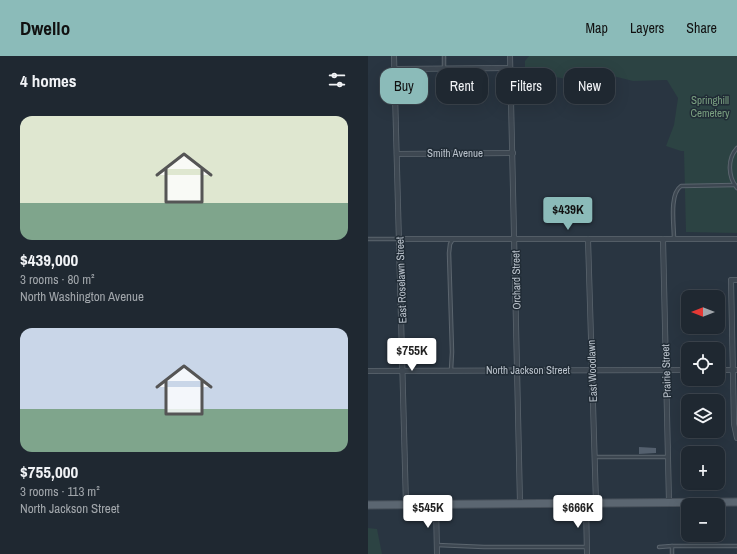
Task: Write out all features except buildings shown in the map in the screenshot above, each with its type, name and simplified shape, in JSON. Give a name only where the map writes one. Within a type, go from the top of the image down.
[{"type":"main road","points":[[368,505],[737,502]]},
{"type":"street","name":"East Roselawn Street","points":[[394,56],[395,68]]},
{"type":"street","name":"Orchard Street","points":[[510,56],[510,68]]},
{"type":"street","name":"East Roselawn Street","points":[[396,104],[406,505]]},
{"type":"street","name":"Orchard Street","points":[[511,104],[520,503]]},
{"type":"street","name":"Smith Avenue","points":[[397,154],[513,153]]},
{"type":"street","points":[[400,239],[737,239]]},
{"type":"street","name":"East Woodlawn","points":[[588,239],[596,503]]},
{"type":"street","name":"Prairie Street","points":[[663,239],[669,502]]},
{"type":"street","points":[[737,280],[731,280],[735,370],[734,424],[737,438]]},
{"type":"street","name":"North Jackson Street","points":[[368,371],[681,370]]},
{"type":"street","points":[[586,503],[587,554]]},
{"type":"street","points":[[436,504],[437,554]]},
{"type":"lane","points":[[444,56],[444,68]]},
{"type":"lane","points":[[737,148],[734,152],[729,168],[737,188]]},
{"type":"lane","points":[[674,239],[674,199],[675,191],[678,188],[681,186],[735,185]]},
{"type":"lane","points":[[368,239],[400,239]]},
{"type":"lane","points":[[451,370],[452,352],[449,253],[450,244],[453,239]]},
{"type":"lane","points":[[594,457],[668,456]]},
{"type":"lane","points":[[437,544],[484,547],[587,547]]},
{"type":"lane","points":[[672,546],[672,554]]},
{"type":"lane","points":[[659,547],[737,546]]},
{"type":"green space","name":"Springhill Cemetery","points":[[529,56],[737,56],[737,233],[686,232],[684,151],[666,146],[674,125],[678,98],[667,80],[633,81],[615,76],[615,68],[564,68],[564,79],[556,77],[556,68],[525,68],[525,61]]},
{"type":"green space","points":[[368,528],[377,529],[382,554],[368,554]]}]
